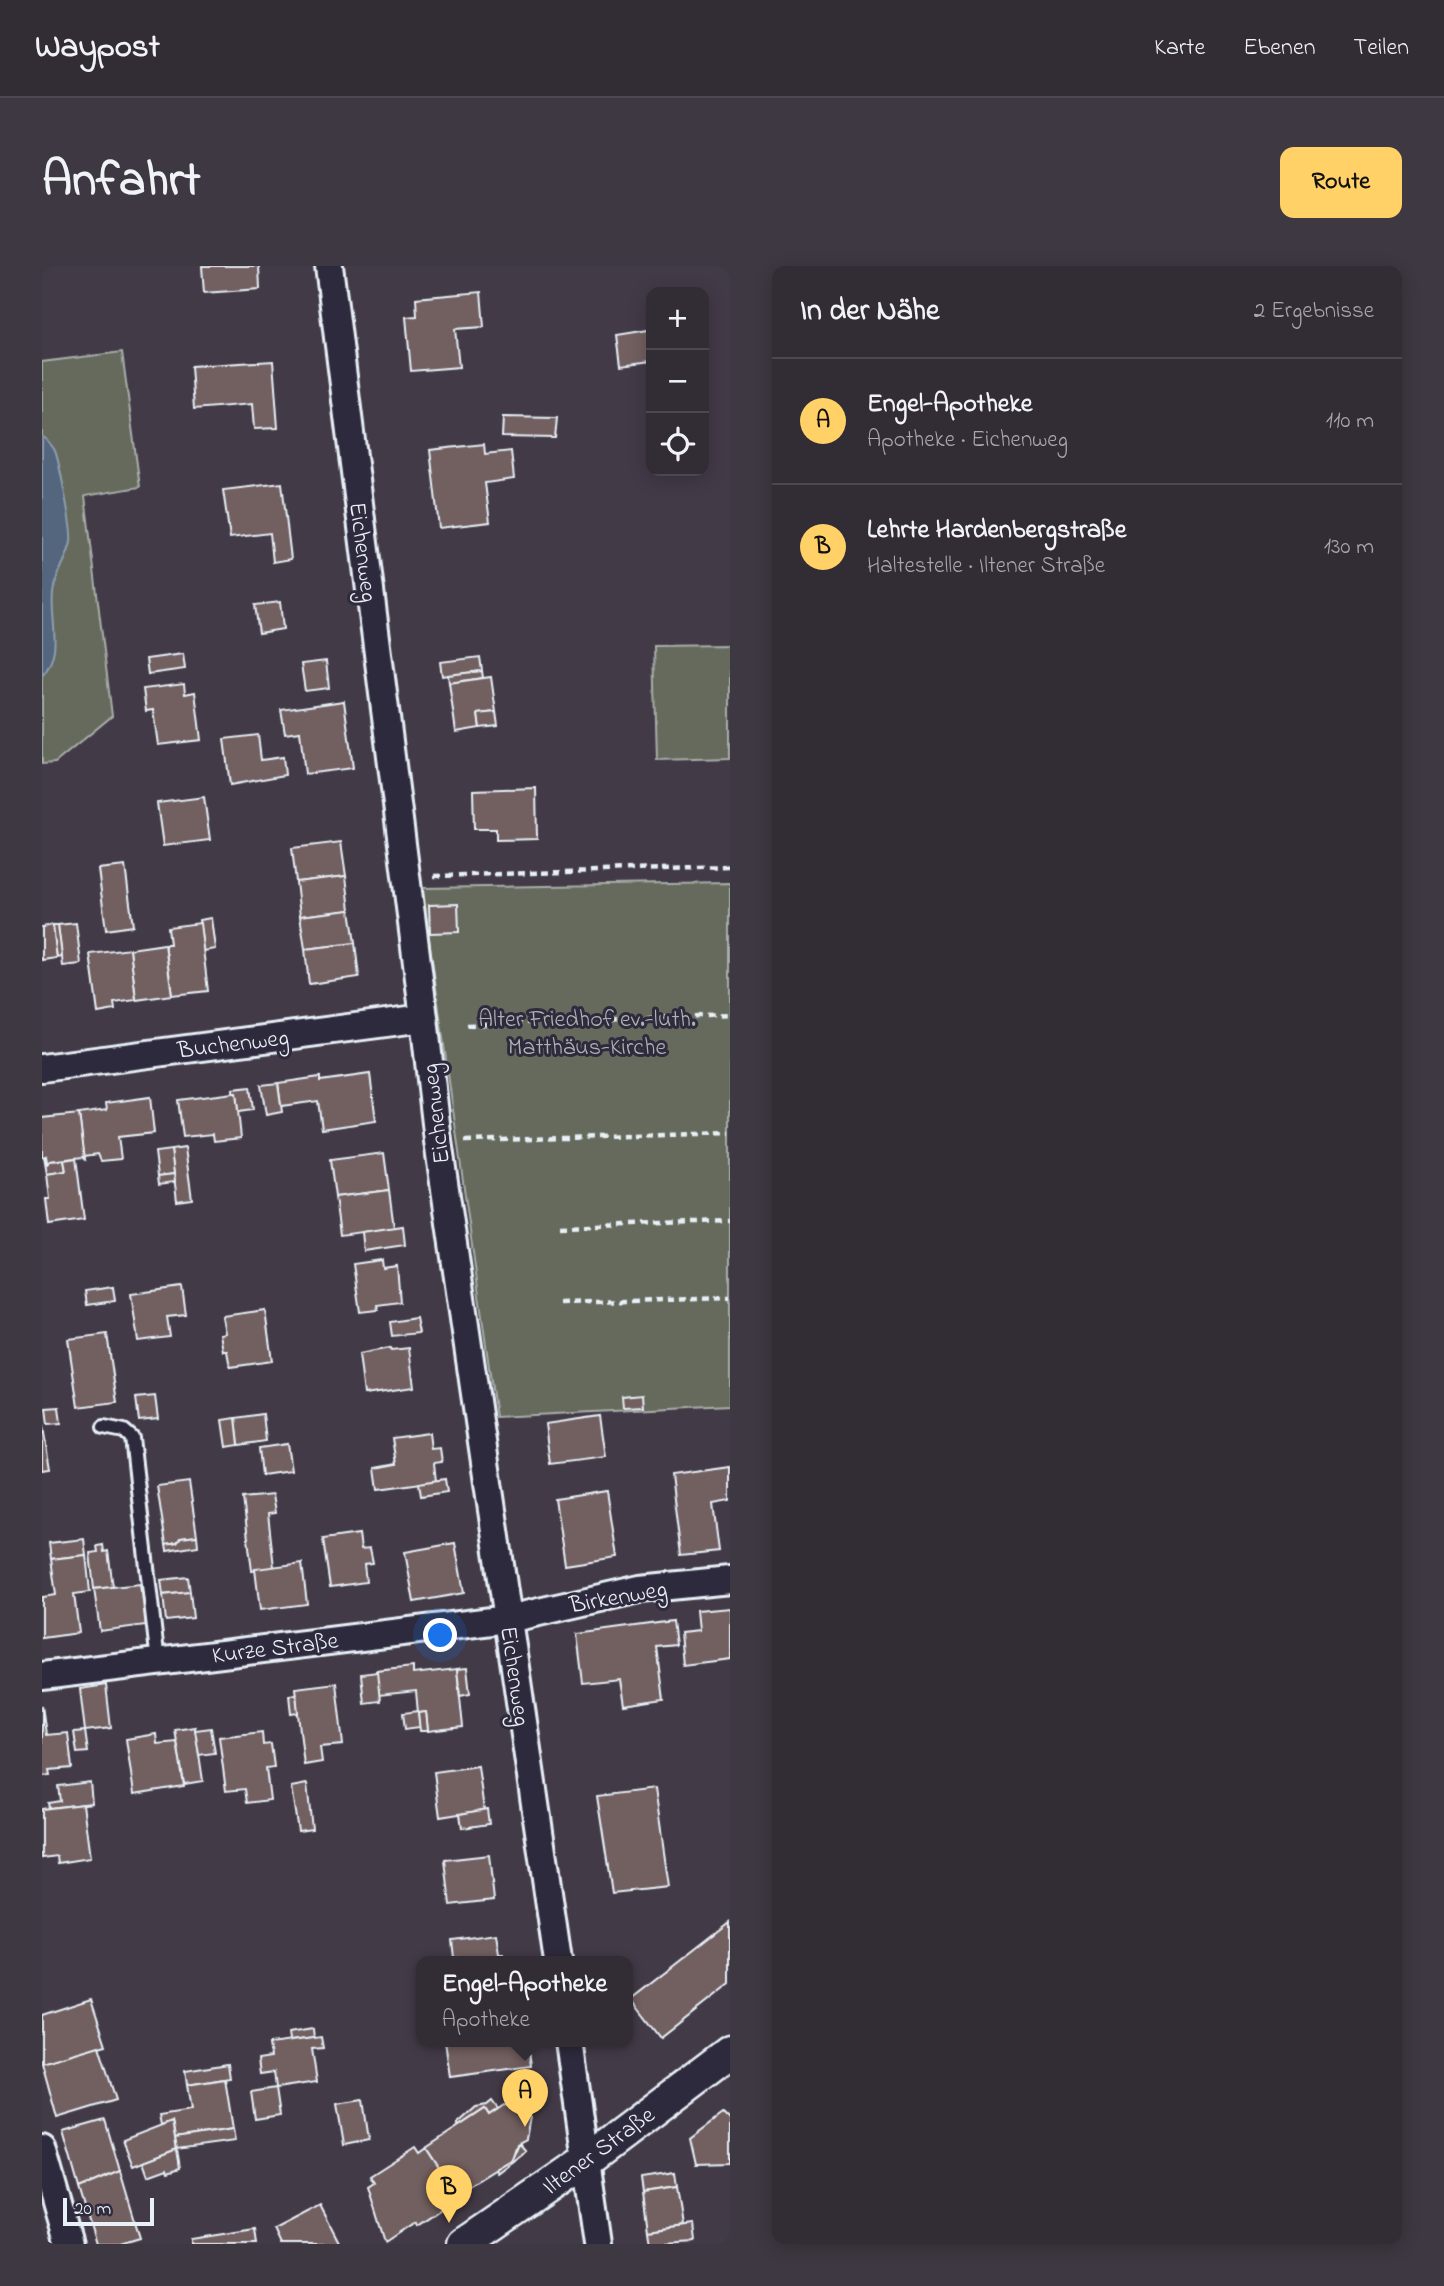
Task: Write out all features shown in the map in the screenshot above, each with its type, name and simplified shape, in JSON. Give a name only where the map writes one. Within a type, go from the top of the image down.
[{"type":"street","name":"Eichenweg","points":[[329,266],[438,1141],[557,1956]]},
{"type":"street","name":"Buchenweg","points":[[42,1068],[424,1018]]},
{"type":"street","name":"Birkenweg","points":[[508,1619],[640,1589],[730,1580]]},
{"type":"street","name":"Kurze Straße","points":[[42,1676],[508,1619]]},
{"type":"street","points":[[570,2047],[598,2244]]},
{"type":"street","name":"Iltener Straße","points":[[464,2244],[587,2160],[730,2052]]},
{"type":"street","points":[[42,2149],[69,2244]]},
{"type":"lane","points":[[104,1427],[124,1431],[132,1438],[158,1662]]},
{"type":"path","points":[[405,878],[730,866]]},
{"type":"path","points":[[467,1025],[730,1015]]},
{"type":"path","points":[[438,1141],[730,1133]]},
{"type":"path","points":[[560,1226],[730,1221]]},
{"type":"path","points":[[559,1303],[730,1298]]},
{"type":"green space","points":[[122,352],[140,487],[85,496],[112,716],[55,763],[42,764],[42,362]]},
{"type":"green space","points":[[730,645],[730,758],[657,760],[654,646]]},
{"type":"green space","name":"Alter Friedhof ev.-luth. Matthäus-Kirche","points":[[730,883],[730,1405],[496,1417],[422,888]]},
{"type":"water","points":[[42,437],[53,447],[57,457],[71,542],[56,579],[53,593],[53,657],[42,676]]},
{"type":"building","points":[[202,266],[259,266],[260,289],[204,293]]},
{"type":"building","points":[[481,292],[484,327],[455,329],[459,367],[411,371],[406,317],[417,316],[416,298]]},
{"type":"building","points":[[646,331],[646,362],[621,365],[617,335]]},
{"type":"building","points":[[273,361],[278,428],[254,429],[252,404],[194,409],[191,366]]},
{"type":"building","points":[[503,417],[557,418],[555,438],[502,437]]},
{"type":"building","points":[[484,444],[485,454],[511,451],[514,479],[485,483],[490,522],[439,528],[430,450]]},
{"type":"building","points":[[282,483],[291,559],[273,562],[270,533],[230,538],[223,490]]},
{"type":"building","points":[[280,602],[283,629],[259,633],[255,605]]},
{"type":"building","points":[[183,654],[185,669],[148,674],[146,659]]},
{"type":"building","points":[[480,657],[482,671],[442,676],[440,662]]},
{"type":"building","points":[[326,661],[329,688],[305,691],[301,664]]},
{"type":"building","points":[[482,671],[483,678],[449,683],[448,675]]},
{"type":"building","points":[[491,677],[496,712],[478,714],[480,728],[456,732],[449,683]]},
{"type":"building","points":[[184,684],[185,694],[195,692],[201,740],[158,745],[153,710],[146,711],[143,689]]},
{"type":"building","points":[[344,701],[353,768],[305,774],[300,732],[285,734],[281,710]]},
{"type":"building","points":[[496,712],[498,726],[480,728],[478,714]]},
{"type":"building","points":[[258,735],[261,760],[283,757],[285,775],[230,785],[224,739]]},
{"type":"building","points":[[536,788],[537,839],[496,840],[496,829],[474,829],[473,790]]},
{"type":"building","points":[[204,797],[210,840],[163,846],[157,803]]},
{"type":"building","points":[[341,842],[346,876],[296,882],[292,848]]},
{"type":"building","points":[[125,866],[133,926],[106,930],[98,869]]},
{"type":"building","points":[[346,876],[350,910],[300,916],[296,882]]},
{"type":"building","points":[[458,904],[459,932],[430,933],[429,905]]},
{"type":"building","points":[[350,910],[355,943],[305,949],[300,916]]},
{"type":"building","points":[[211,918],[215,949],[203,951],[199,920]]},
{"type":"building","points":[[76,923],[81,964],[63,966],[58,925]]},
{"type":"building","points":[[200,923],[208,991],[172,995],[165,944],[170,944],[168,927]]},
{"type":"building","points":[[53,925],[57,958],[42,960],[42,927]]},
{"type":"building","points":[[53,925],[58,925],[62,957],[57,958]]},
{"type":"building","points":[[355,943],[359,977],[309,984],[305,949]]},
{"type":"building","points":[[165,944],[172,995],[136,1000],[130,949]]},
{"type":"building","points":[[130,949],[136,1000],[114,1003],[115,1010],[98,1013],[90,954]]},
{"type":"building","points":[[370,1074],[376,1121],[322,1129],[318,1101],[281,1106],[278,1083]]},
{"type":"building","points":[[278,1083],[282,1112],[266,1115],[261,1085]]},
{"type":"building","points":[[250,1087],[253,1110],[238,1112],[233,1089]]},
{"type":"building","points":[[236,1093],[241,1138],[214,1141],[213,1134],[183,1137],[178,1100]]},
{"type":"building","points":[[150,1097],[154,1133],[118,1137],[121,1159],[101,1161],[98,1154],[84,1156],[79,1114],[107,1110],[106,1103]]},
{"type":"building","points":[[79,1114],[85,1159],[83,1157],[50,1161],[47,1164],[46,1156],[42,1157],[42,1118]]},
{"type":"building","points":[[185,1148],[192,1199],[177,1201],[171,1150]]},
{"type":"building","points":[[171,1150],[174,1174],[158,1176],[155,1152]]},
{"type":"building","points":[[384,1153],[389,1190],[335,1197],[330,1160]]},
{"type":"building","points":[[46,1156],[47,1164],[50,1161],[64,1160],[66,1171],[47,1174]]},
{"type":"building","points":[[76,1158],[84,1220],[49,1225],[47,1174],[66,1171],[64,1160]]},
{"type":"building","points":[[174,1174],[175,1182],[159,1184],[158,1176]]},
{"type":"building","points":[[389,1190],[394,1228],[340,1235],[335,1197]]},
{"type":"building","points":[[403,1226],[405,1245],[364,1251],[362,1232]]},
{"type":"building","points":[[382,1260],[383,1268],[397,1266],[400,1302],[377,1305],[378,1310],[360,1312],[353,1264]]},
{"type":"building","points":[[113,1287],[115,1301],[87,1305],[85,1291]]},
{"type":"building","points":[[182,1287],[186,1315],[167,1317],[170,1337],[138,1341],[131,1294]]},
{"type":"building","points":[[265,1310],[272,1361],[230,1367],[220,1334],[225,1333],[222,1316]]},
{"type":"building","points":[[416,1318],[419,1333],[392,1336],[390,1322]]},
{"type":"building","points":[[107,1334],[117,1402],[78,1407],[68,1339]]},
{"type":"building","points":[[390,1348],[409,1348],[414,1387],[364,1394],[359,1354]]},
{"type":"building","points":[[642,1395],[643,1407],[623,1408],[622,1397]]},
{"type":"building","points":[[155,1396],[158,1419],[139,1421],[136,1398]]},
{"type":"building","points":[[59,1407],[61,1423],[48,1424],[46,1408]]},
{"type":"building","points":[[263,1414],[266,1441],[239,1445],[236,1418]]},
{"type":"building","points":[[600,1416],[606,1457],[550,1464],[545,1424]]},
{"type":"building","points":[[236,1418],[239,1445],[226,1447],[222,1420]]},
{"type":"building","points":[[42,1421],[50,1469],[42,1470]]},
{"type":"building","points":[[429,1433],[431,1449],[440,1448],[442,1462],[434,1463],[436,1481],[378,1489],[375,1468],[396,1464],[392,1438]]},
{"type":"building","points":[[287,1444],[291,1471],[262,1475],[259,1448]]},
{"type":"building","points":[[730,1467],[730,1501],[713,1504],[719,1551],[681,1555],[671,1475]]},
{"type":"building","points":[[445,1479],[447,1492],[421,1496],[419,1483]]},
{"type":"building","points":[[189,1482],[197,1536],[181,1538],[177,1543],[166,1545],[157,1486]]},
{"type":"building","points":[[607,1491],[617,1557],[565,1565],[555,1499]]},
{"type":"building","points":[[272,1495],[275,1513],[268,1514],[274,1567],[252,1571],[243,1498]]},
{"type":"building","points":[[359,1534],[361,1549],[370,1548],[373,1563],[364,1564],[366,1582],[330,1587],[323,1539]]},
{"type":"building","points":[[197,1536],[198,1546],[167,1551],[166,1545],[177,1543],[181,1538]]},
{"type":"building","points":[[84,1539],[86,1555],[51,1559],[49,1543]]},
{"type":"building","points":[[455,1543],[464,1593],[414,1602],[405,1552]]},
{"type":"building","points":[[103,1545],[104,1552],[108,1551],[113,1587],[94,1589],[90,1553],[98,1552],[97,1546]]},
{"type":"building","points":[[86,1555],[90,1592],[74,1594],[79,1633],[42,1638],[42,1597],[56,1595],[51,1559]]},
{"type":"building","points":[[302,1563],[307,1604],[260,1610],[255,1569]]},
{"type":"building","points":[[188,1577],[190,1592],[163,1595],[161,1580]]},
{"type":"building","points":[[140,1584],[141,1592],[148,1592],[151,1614],[145,1616],[146,1625],[100,1631],[94,1589]]},
{"type":"building","points":[[190,1592],[193,1618],[166,1621],[163,1595]]},
{"type":"building","points":[[730,1608],[730,1659],[683,1665],[680,1633],[698,1631],[696,1611]]},
{"type":"building","points":[[673,1621],[676,1645],[657,1647],[664,1699],[623,1705],[619,1679],[583,1683],[577,1634]]},
{"type":"building","points":[[413,1667],[413,1674],[457,1669],[463,1727],[428,1731],[426,1712],[418,1713],[416,1691],[379,1695],[376,1671]]},
{"type":"building","points":[[467,1668],[470,1694],[460,1696],[457,1669]]},
{"type":"building","points":[[377,1672],[380,1701],[364,1703],[361,1674]]},
{"type":"building","points":[[336,1683],[343,1745],[320,1747],[322,1762],[304,1765],[295,1688]]},
{"type":"building","points":[[106,1685],[111,1728],[85,1731],[80,1689]]},
{"type":"building","points":[[296,1694],[298,1713],[291,1714],[289,1695]]},
{"type":"building","points":[[42,1705],[46,1735],[68,1733],[72,1768],[49,1770],[50,1775],[42,1776]]},
{"type":"building","points":[[418,1711],[420,1727],[405,1729],[403,1713]]},
{"type":"building","points":[[426,1712],[428,1731],[420,1731],[418,1713]]},
{"type":"building","points":[[195,1727],[203,1781],[184,1784],[175,1730]]},
{"type":"building","points":[[211,1728],[215,1753],[199,1755],[195,1730]]},
{"type":"building","points":[[85,1731],[88,1752],[77,1753],[74,1732]]},
{"type":"building","points":[[262,1732],[263,1745],[271,1744],[274,1767],[266,1768],[270,1800],[247,1803],[245,1789],[226,1791],[219,1737]]},
{"type":"building","points":[[156,1734],[157,1744],[177,1742],[184,1786],[134,1794],[126,1739]]},
{"type":"building","points":[[478,1766],[484,1810],[440,1817],[434,1772]]},
{"type":"building","points":[[90,1782],[92,1803],[49,1808],[48,1803],[60,1801],[58,1786]]},
{"type":"building","points":[[307,1784],[312,1829],[298,1831],[291,1787]]},
{"type":"building","points":[[654,1789],[668,1887],[612,1893],[597,1796]]},
{"type":"building","points":[[83,1804],[90,1858],[58,1863],[57,1856],[42,1858],[42,1809]]},
{"type":"building","points":[[487,1809],[489,1824],[462,1828],[460,1814]]},
{"type":"building","points":[[489,1855],[494,1900],[450,1905],[445,1860]]},
{"type":"building","points":[[730,1922],[730,1984],[661,2038],[633,2002],[633,1997]]},
{"type":"building","points":[[496,1934],[499,1954],[503,1956],[454,1956],[452,1940]]},
{"type":"building","points":[[91,1999],[106,2045],[42,2063],[42,2015]]},
{"type":"building","points":[[313,2029],[314,2038],[289,2041],[288,2033]]},
{"type":"building","points":[[321,2037],[323,2048],[312,2049],[317,2082],[276,2088],[274,2072],[260,2074],[258,2059],[271,2057],[269,2044]]},
{"type":"building","points":[[99,2046],[116,2100],[57,2118],[42,2063]]},
{"type":"building","points":[[446,2047],[529,2047],[531,2066],[450,2077]]},
{"type":"building","points":[[228,2064],[230,2078],[187,2085],[185,2071]]},
{"type":"building","points":[[225,2079],[233,2129],[175,2138],[172,2121],[161,2125],[159,2115],[191,2110],[187,2085]]},
{"type":"building","points":[[276,2088],[280,2115],[255,2119],[251,2092]]},
{"type":"building","points":[[363,2100],[369,2140],[344,2145],[337,2104]]},
{"type":"building","points":[[492,2101],[498,2109],[489,2115],[485,2109],[459,2126],[457,2124],[476,2107]]},
{"type":"building","points":[[504,2105],[525,2110],[530,2117],[526,2139],[517,2144],[512,2159],[456,2194],[426,2148],[485,2109],[489,2115]]},
{"type":"building","points":[[723,2113],[730,2120],[730,2163],[696,2164],[690,2138]]},
{"type":"building","points":[[105,2120],[120,2171],[79,2188],[63,2132]]},
{"type":"building","points":[[172,2121],[177,2149],[133,2166],[123,2140]]},
{"type":"building","points":[[233,2129],[235,2141],[177,2149],[175,2138]]},
{"type":"building","points":[[519,2143],[526,2151],[497,2173],[495,2169],[512,2159]]},
{"type":"building","points":[[415,2147],[419,2153],[426,2148],[456,2194],[440,2206],[441,2209],[385,2242],[368,2187],[374,2183],[370,2176]]},
{"type":"building","points":[[177,2149],[180,2168],[168,2172],[167,2169],[148,2176],[143,2162]]},
{"type":"building","points":[[120,2171],[140,2238],[120,2244],[96,2244],[79,2188]]},
{"type":"building","points":[[675,2173],[677,2187],[643,2192],[641,2178]]},
{"type":"building","points":[[677,2187],[683,2225],[648,2230],[643,2192]]},
{"type":"building","points":[[320,2205],[340,2244],[281,2244],[274,2229]]},
{"type":"building","points":[[693,2224],[695,2241],[650,2244],[648,2230]]},
{"type":"building","points":[[255,2229],[257,2244],[191,2244],[191,2239]]},
{"type":"place","name":"Engel-Apotheke","points":[[525,2127]]},
{"type":"place","name":"Lehrte Hardenbergstraße","points":[[449,2223]]}]
